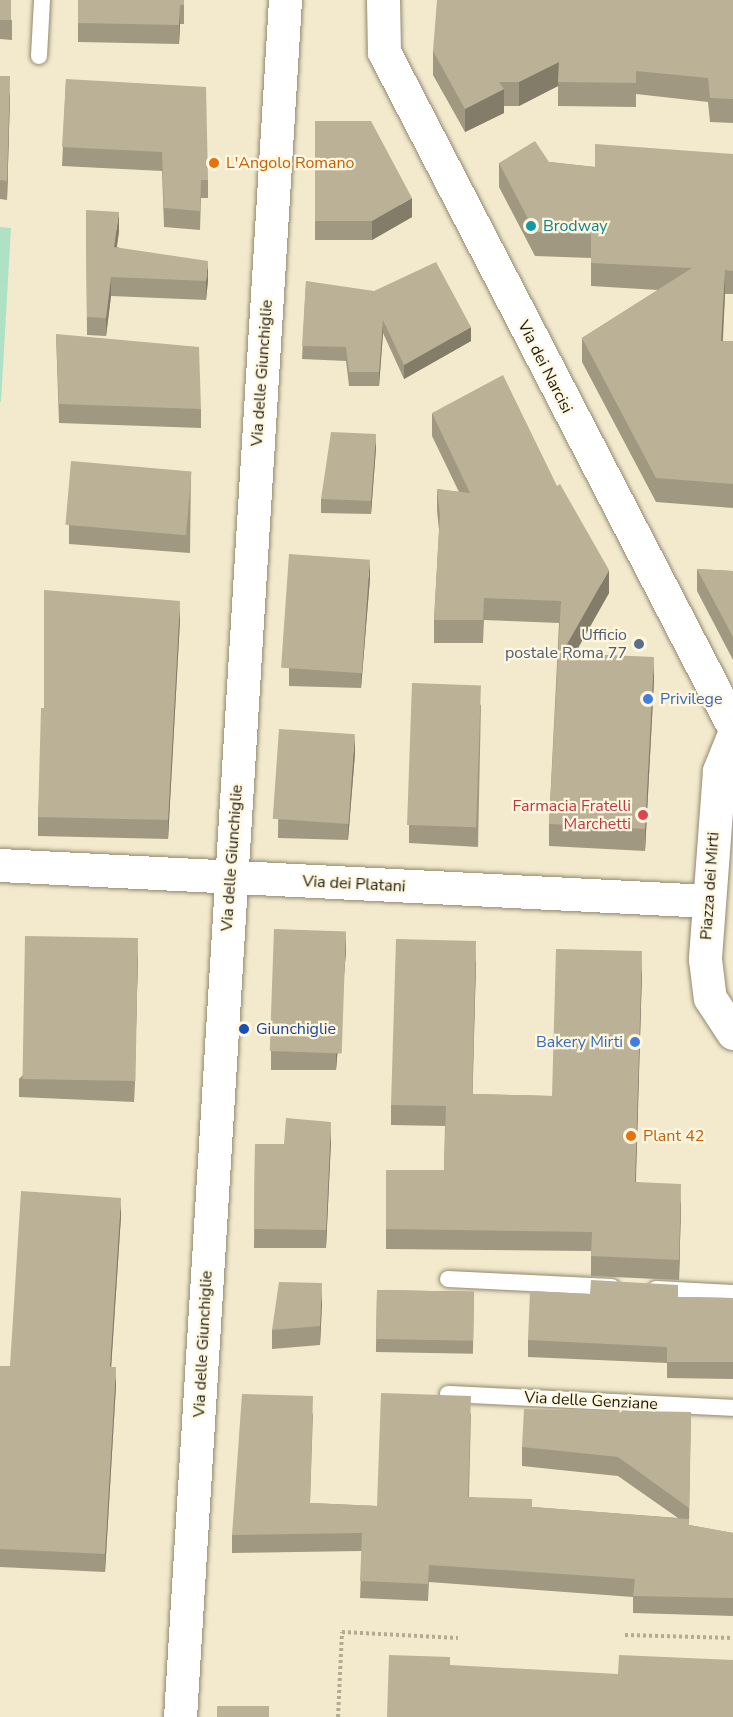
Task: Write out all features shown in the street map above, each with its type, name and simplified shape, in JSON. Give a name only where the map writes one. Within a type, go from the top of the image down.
[{"type":"street","name":"Via delle Giunchiglie","points":[[180,1717],[285,0]]},
{"type":"street","name":"Via dei Narcisi","points":[[383,0],[384,52],[733,726]]},
{"type":"street","name":"Piazza dei Mirti","points":[[733,736],[719,771],[708,901],[707,985],[718,1014],[733,1032]]},
{"type":"street","name":"Via dei Platani","points":[[0,865],[708,901]]},
{"type":"lane","points":[[39,56],[42,0]]},
{"type":"lane","points":[[448,1279],[733,1293]]},
{"type":"lane","name":"Via delle Genziane","points":[[448,1394],[733,1408]]},
{"type":"path","points":[[338,1717],[342,1632],[458,1638]]},
{"type":"path","points":[[625,1635],[733,1638]]},
{"type":"green space","points":[[0,227],[11,228],[1,402],[0,402]]},
{"type":"building","points":[[0,0],[11,0],[11,20],[0,20]]},
{"type":"building","points":[[78,0],[184,0],[184,5],[180,5],[179,25],[78,23]]},
{"type":"building","points":[[437,0],[733,0],[733,99],[710,98],[708,78],[636,71],[636,83],[558,82],[559,62],[519,82],[499,82],[504,89],[465,109],[433,51]]},
{"type":"building","points":[[0,76],[10,76],[7,181],[0,180]]},
{"type":"building","points":[[66,79],[206,87],[208,180],[201,180],[200,211],[164,208],[162,152],[62,147]]},
{"type":"building","points":[[315,121],[371,121],[412,198],[372,221],[315,221]]},
{"type":"building","points":[[535,141],[549,162],[595,167],[595,144],[733,154],[733,271],[725,270],[721,341],[733,341],[733,484],[656,478],[582,338],[692,268],[591,263],[591,234],[535,232],[499,163]]},
{"type":"building","points":[[86,210],[119,212],[114,247],[208,261],[206,281],[111,277],[106,318],[87,317]]},
{"type":"building","points":[[436,262],[471,327],[404,365],[383,320],[379,372],[349,372],[346,347],[302,346],[306,281],[374,291]]},
{"type":"building","points":[[56,334],[199,347],[201,409],[59,404]]},
{"type":"building","points":[[503,375],[557,486],[560,484],[609,570],[562,653],[654,657],[645,829],[549,824],[561,601],[484,598],[483,620],[434,620],[440,515],[437,489],[470,493],[432,413]]},
{"type":"building","points":[[331,432],[376,434],[371,501],[321,499]]},
{"type":"building","points":[[71,461],[192,472],[186,535],[65,525]]},
{"type":"building","points":[[289,554],[370,560],[362,673],[281,668]]},
{"type":"building","points":[[697,569],[733,571],[733,637]]},
{"type":"building","points":[[44,590],[180,601],[168,820],[38,817],[41,708],[44,708]]},
{"type":"building","points":[[412,683],[481,685],[476,827],[407,825]]},
{"type":"building","points":[[279,729],[355,734],[349,824],[273,819]]},
{"type":"building","points":[[274,929],[346,932],[342,1053],[270,1051]]},
{"type":"building","points":[[25,936],[138,938],[135,1081],[23,1079]]},
{"type":"building","points":[[396,939],[476,941],[472,1094],[552,1096],[556,949],[642,951],[635,1182],[681,1184],[679,1260],[591,1256],[592,1232],[386,1229],[386,1170],[444,1170],[446,1106],[391,1105]]},
{"type":"building","points":[[286,1118],[331,1122],[326,1230],[254,1229],[255,1144],[284,1144]]},
{"type":"building","points":[[21,1191],[121,1198],[110,1367],[116,1367],[105,1554],[0,1549],[0,1366],[10,1366]]},
{"type":"building","points":[[591,1280],[678,1285],[678,1297],[733,1298],[733,1362],[667,1362],[667,1347],[528,1340],[530,1291],[590,1294]]},
{"type":"building","points":[[279,1282],[322,1283],[320,1326],[272,1330]]},
{"type":"building","points":[[377,1290],[474,1292],[473,1341],[376,1339]]},
{"type":"building","points":[[381,1393],[471,1396],[468,1497],[532,1499],[532,1507],[689,1519],[689,1525],[733,1533],[733,1598],[633,1596],[635,1579],[429,1565],[428,1584],[360,1581],[362,1533],[232,1535],[242,1394],[313,1396],[310,1503],[377,1506]]},
{"type":"building","points":[[524,1409],[691,1412],[689,1508],[618,1457],[522,1447]]},
{"type":"building","points":[[389,1655],[450,1657],[450,1665],[618,1674],[619,1655],[733,1660],[733,1717],[387,1717]]},
{"type":"building","points":[[217,1706],[269,1706],[269,1717],[217,1717]]},
{"type":"place","name":"L'Angolo Romano","points":[[214,163]]},
{"type":"place","name":"Brodway","points":[[531,226]]},
{"type":"place","name":"Ufficio postale Roma 77","points":[[639,644]]},
{"type":"place","name":"Privilege","points":[[648,699]]},
{"type":"place","name":"Farmacia Fratelli Marchetti","points":[[643,815]]},
{"type":"place","name":"Giunchiglie","points":[[244,1029]]},
{"type":"place","name":"Bakery Mirti","points":[[635,1042]]},
{"type":"place","name":"Plant 42","points":[[631,1136]]}]
